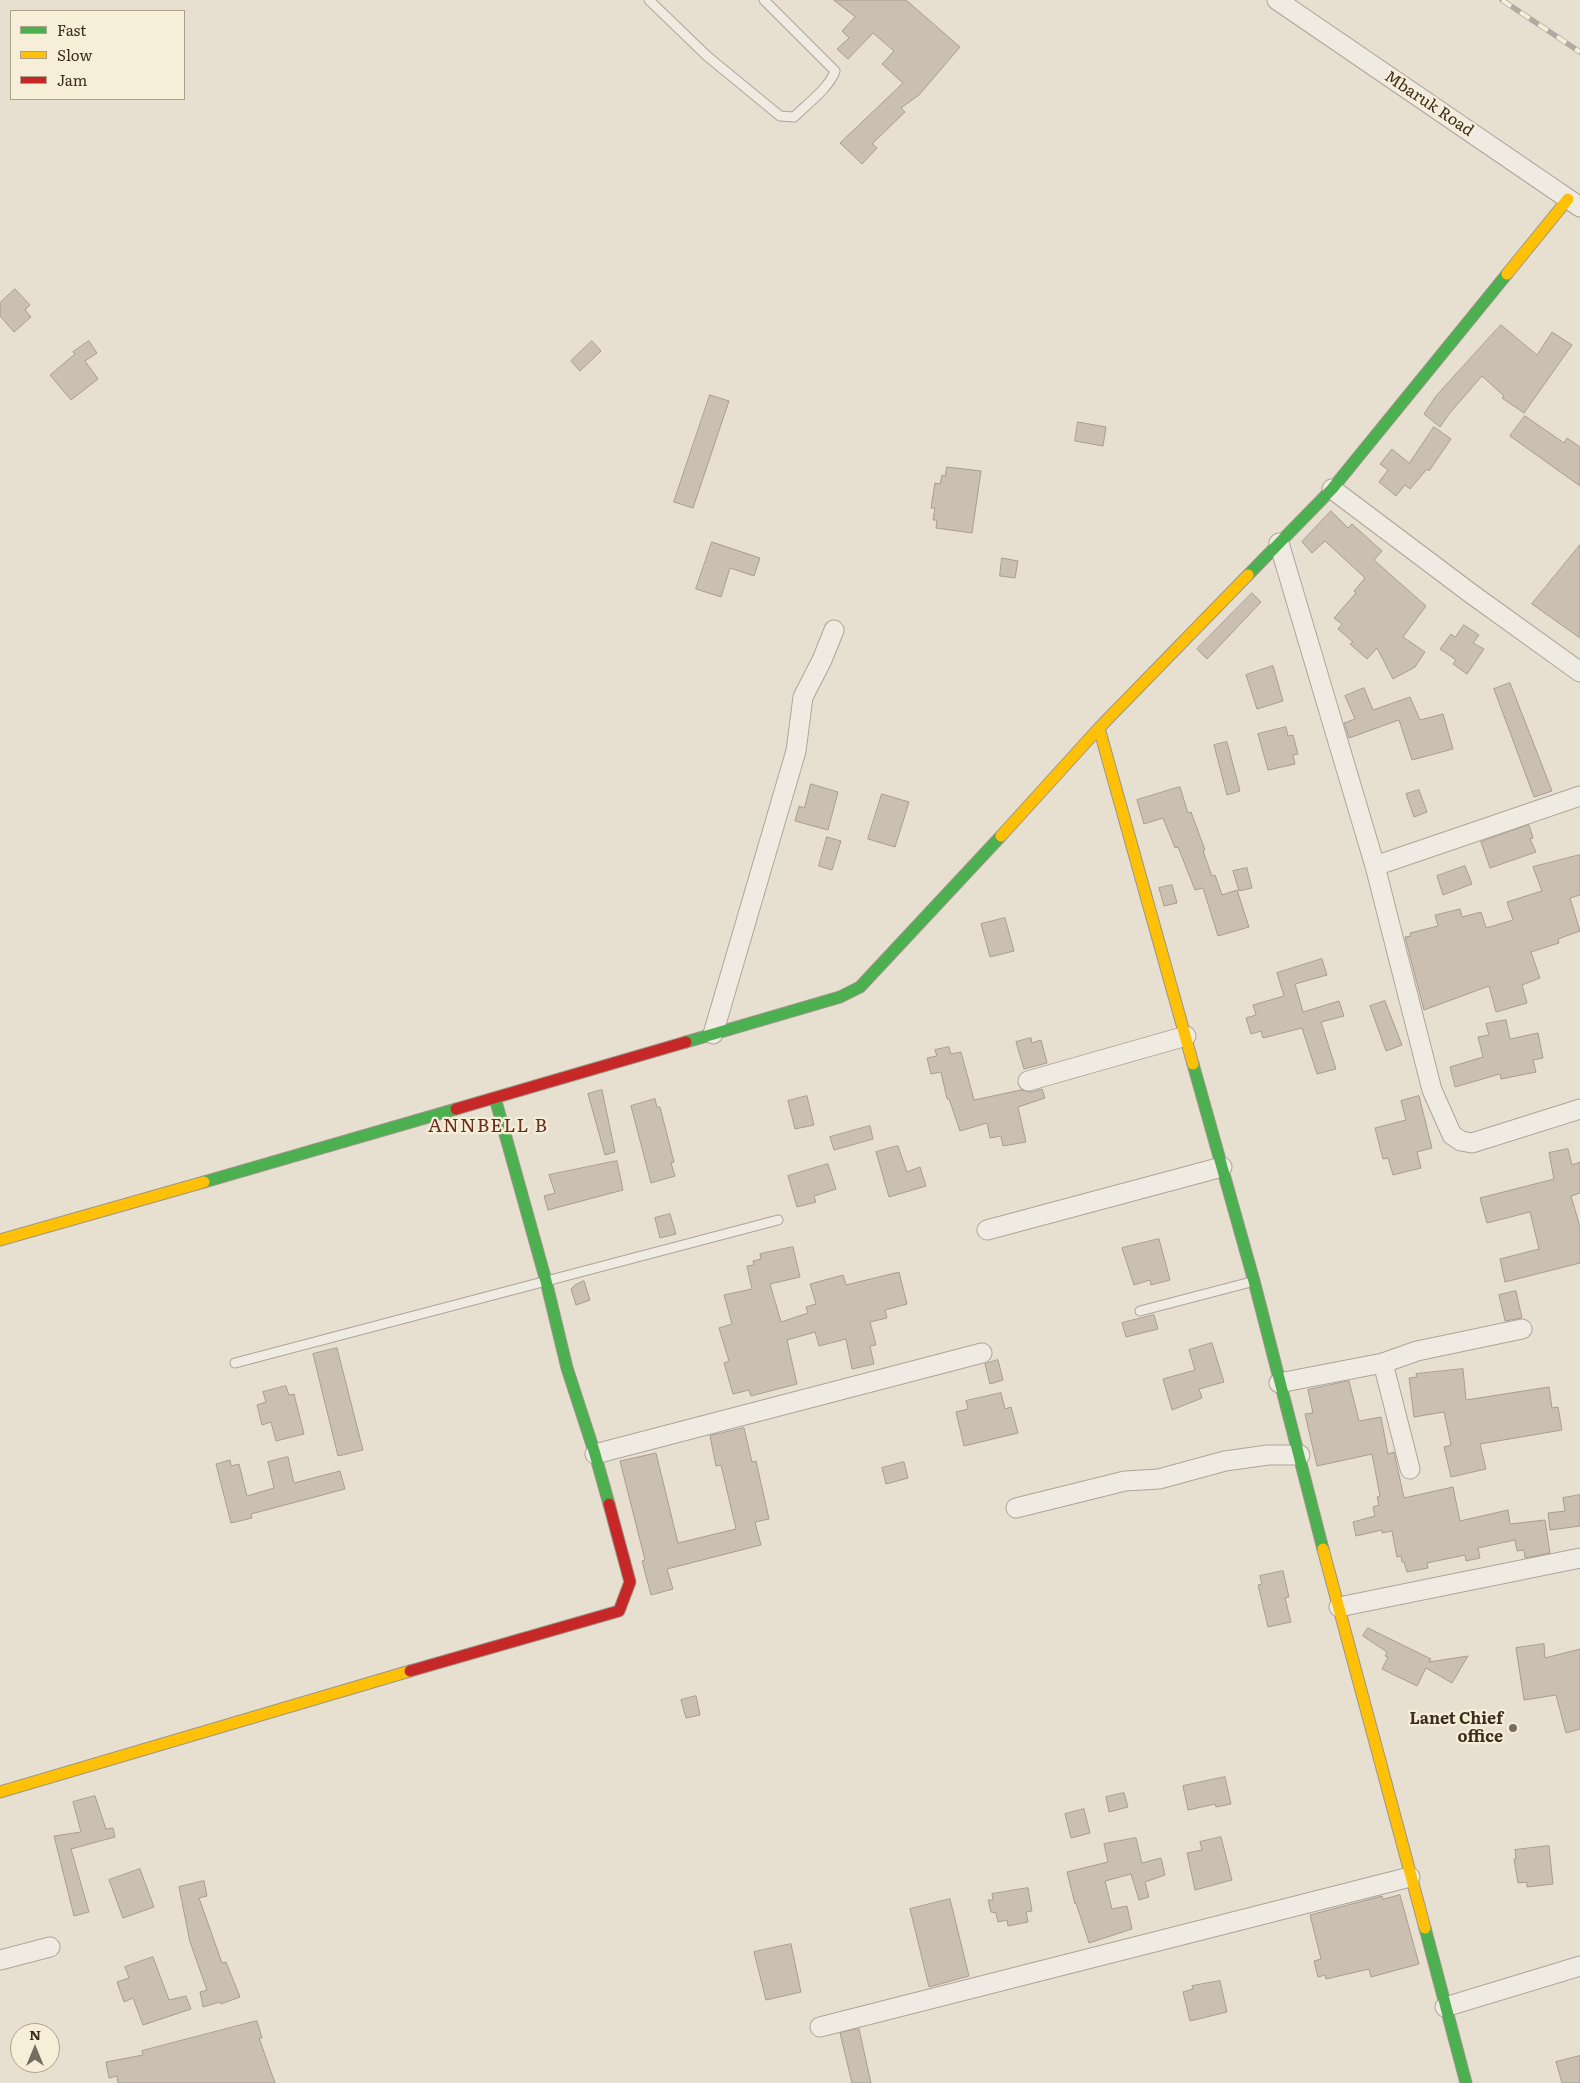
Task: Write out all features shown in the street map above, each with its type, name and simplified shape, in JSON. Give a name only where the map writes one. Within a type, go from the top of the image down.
[{"type":"street","name":"Mbaruk Road","points":[[1277,0],[1574,203]]},
{"type":"street","points":[[0,1240],[91,1216],[840,997],[860,986],[995,843],[1099,728],[1332,489],[1574,203]]},
{"type":"street","points":[[1332,489],[1473,595],[1580,672]]},
{"type":"street","points":[[1279,543],[1375,866],[1432,1090],[1452,1135],[1461,1141],[1472,1143],[1580,1109]]},
{"type":"street","points":[[713,1034],[796,751],[803,696],[822,660],[834,630]]},
{"type":"street","points":[[1099,728],[1254,1281],[1279,1383],[1300,1455],[1466,2083]]},
{"type":"street","points":[[1375,866],[1580,796]]},
{"type":"street","points":[[1028,1081],[1186,1036]]},
{"type":"street","points":[[0,1792],[259,1714],[619,1611],[630,1582],[595,1454],[567,1368],[546,1281],[496,1098]]},
{"type":"street","points":[[987,1230],[1222,1167]]},
{"type":"street","points":[[1279,1383],[1383,1363],[1417,1351],[1522,1329]]},
{"type":"street","points":[[595,1454],[982,1353]]},
{"type":"street","points":[[1383,1363],[1410,1469]]},
{"type":"street","points":[[1016,1508],[1125,1481],[1159,1479],[1224,1461],[1268,1455],[1300,1455]]},
{"type":"street","points":[[1339,1607],[1580,1558]]},
{"type":"street","points":[[820,2027],[1410,1877]]},
{"type":"street","points":[[0,1960],[50,1947]]},
{"type":"street","points":[[1446,2007],[1580,1966]]},
{"type":"lane","points":[[649,0],[707,56],[780,116],[794,117],[819,93],[835,71],[764,0]]},
{"type":"lane","points":[[235,1363],[778,1220]]},
{"type":"lane","points":[[1140,1311],[1254,1281]]},
{"type":"building","points":[[834,0],[906,0],[960,47],[919,95],[901,108],[905,112],[872,144],[877,148],[862,164],[840,143],[903,83],[882,64],[894,51],[873,33],[848,59],[837,49],[849,38],[842,31],[855,17]]},
{"type":"building","points":[[15,289],[30,305],[25,310],[31,317],[14,332],[0,316],[0,303]]},
{"type":"building","points":[[1501,325],[1537,355],[1552,332],[1572,345],[1524,413],[1502,398],[1504,396],[1482,376],[1440,427],[1424,414],[1436,396]]},
{"type":"building","points":[[89,341],[97,353],[85,361],[98,379],[71,400],[50,375],[75,354],[73,352]]},
{"type":"building","points":[[592,341],[601,351],[580,371],[571,361]]},
{"type":"building","points":[[710,395],[729,401],[693,508],[674,502]]},
{"type":"building","points":[[1525,416],[1564,443],[1567,438],[1580,447],[1580,486],[1510,436]]},
{"type":"building","points":[[1078,422],[1106,427],[1103,446],[1075,441]]},
{"type":"building","points":[[1434,427],[1451,439],[1429,471],[1427,469],[1410,489],[1405,485],[1396,496],[1379,482],[1388,470],[1380,464],[1392,449],[1409,463]]},
{"type":"building","points":[[947,467],[981,471],[972,533],[936,528],[937,520],[933,520],[935,508],[931,508],[935,483],[940,484],[942,475],[945,476]]},
{"type":"building","points":[[1331,511],[1348,528],[1352,524],[1382,551],[1374,560],[1426,606],[1403,637],[1425,652],[1415,667],[1393,679],[1377,648],[1367,659],[1350,644],[1353,642],[1338,629],[1342,624],[1334,618],[1356,593],[1354,591],[1365,578],[1325,541],[1312,553],[1302,542]]},
{"type":"building","points":[[712,542],[760,558],[754,576],[730,568],[721,597],[696,589]]},
{"type":"building","points":[[1580,545],[1580,638],[1532,604]]},
{"type":"building","points":[[1002,558],[1018,561],[1015,578],[1000,576]]},
{"type":"building","points":[[1252,593],[1261,602],[1207,659],[1197,649]]},
{"type":"building","points":[[1464,625],[1479,635],[1473,643],[1484,649],[1467,674],[1453,664],[1456,660],[1440,649],[1451,634],[1455,637]]},
{"type":"building","points":[[1273,666],[1283,701],[1257,709],[1246,675]]},
{"type":"building","points":[[1510,683],[1552,791],[1534,797],[1494,689]]},
{"type":"building","points":[[1364,688],[1373,710],[1410,697],[1420,720],[1443,714],[1453,749],[1412,760],[1399,720],[1349,738],[1344,723],[1355,719],[1345,696]]},
{"type":"building","points":[[1286,727],[1288,736],[1293,735],[1298,754],[1293,755],[1295,764],[1268,770],[1258,734]]},
{"type":"building","points":[[1227,742],[1240,791],[1227,795],[1214,745]]},
{"type":"building","points":[[811,784],[838,792],[828,830],[795,821],[799,806],[804,808]]},
{"type":"building","points":[[1180,787],[1188,813],[1191,812],[1205,850],[1203,851],[1212,876],[1215,875],[1222,895],[1237,890],[1249,927],[1218,936],[1203,888],[1195,890],[1178,847],[1175,848],[1163,818],[1144,824],[1137,800]]},
{"type":"building","points":[[1419,790],[1427,812],[1414,817],[1406,794]]},
{"type":"building","points":[[882,794],[909,802],[895,847],[868,839]]},
{"type":"building","points":[[1529,825],[1533,838],[1530,839],[1536,852],[1490,868],[1481,842]]},
{"type":"building","points":[[827,837],[841,841],[832,870],[819,866]]},
{"type":"building","points":[[1580,855],[1580,895],[1570,898],[1580,931],[1558,939],[1559,943],[1531,952],[1540,978],[1522,985],[1527,1003],[1496,1012],[1489,986],[1424,1010],[1405,937],[1411,936],[1410,933],[1438,926],[1435,915],[1460,909],[1462,917],[1481,912],[1486,928],[1513,920],[1507,902],[1542,891],[1533,867]]},
{"type":"building","points":[[1465,866],[1472,884],[1443,895],[1437,876]]},
{"type":"building","points":[[1247,868],[1252,888],[1239,891],[1233,871]]},
{"type":"building","points":[[1172,885],[1177,903],[1164,906],[1159,888]]},
{"type":"building","points":[[1005,918],[1014,951],[990,957],[981,924]]},
{"type":"building","points":[[1322,959],[1327,975],[1295,984],[1303,1012],[1339,1001],[1344,1016],[1321,1022],[1336,1069],[1317,1074],[1302,1028],[1263,1038],[1261,1031],[1251,1034],[1246,1018],[1256,1015],[1253,1005],[1284,996],[1277,973]]},
{"type":"building","points":[[1385,1001],[1402,1045],[1386,1051],[1370,1006]]},
{"type":"building","points":[[1506,1020],[1510,1039],[1538,1033],[1543,1058],[1533,1060],[1536,1072],[1501,1079],[1500,1074],[1455,1087],[1450,1067],[1483,1057],[1478,1037],[1489,1035],[1486,1024]]},
{"type":"building","points":[[1031,1038],[1032,1043],[1041,1040],[1047,1063],[1024,1069],[1016,1042]]},
{"type":"building","points":[[949,1047],[951,1054],[961,1052],[974,1100],[1021,1090],[1031,1092],[1042,1089],[1045,1098],[1018,1107],[1026,1142],[1003,1146],[1001,1136],[990,1138],[987,1123],[960,1131],[949,1099],[947,1099],[941,1072],[931,1074],[927,1058],[937,1056],[935,1050]]},
{"type":"building","points":[[602,1090],[615,1152],[605,1155],[588,1094]]},
{"type":"building","points":[[807,1096],[814,1125],[795,1129],[788,1101]]},
{"type":"building","points":[[1419,1096],[1432,1148],[1417,1152],[1421,1168],[1393,1175],[1388,1158],[1383,1159],[1375,1128],[1406,1120],[1401,1101]]},
{"type":"building","points":[[655,1099],[657,1107],[660,1107],[674,1162],[671,1163],[675,1176],[651,1183],[631,1106]]},
{"type":"building","points":[[870,1126],[873,1139],[834,1150],[830,1137]]},
{"type":"building","points":[[898,1146],[907,1172],[920,1167],[926,1186],[889,1197],[876,1152]]},
{"type":"building","points":[[1568,1149],[1572,1165],[1580,1162],[1580,1193],[1571,1196],[1580,1227],[1580,1263],[1505,1282],[1500,1259],[1539,1249],[1530,1212],[1487,1223],[1480,1198],[1554,1179],[1549,1153]]},
{"type":"building","points":[[617,1161],[623,1190],[548,1210],[544,1196],[555,1193],[549,1175]]},
{"type":"building","points":[[828,1164],[836,1189],[814,1196],[816,1202],[797,1207],[788,1176]]},
{"type":"building","points":[[670,1214],[676,1234],[660,1238],[655,1218]]},
{"type":"building","points":[[1159,1239],[1170,1280],[1151,1285],[1150,1280],[1134,1285],[1122,1248]]},
{"type":"building","points":[[793,1247],[800,1277],[770,1284],[781,1322],[808,1313],[806,1307],[816,1304],[810,1284],[843,1275],[846,1285],[899,1272],[907,1304],[885,1310],[887,1318],[870,1322],[876,1345],[870,1346],[874,1364],[852,1369],[846,1339],[819,1346],[815,1332],[787,1340],[797,1384],[751,1396],[749,1390],[733,1394],[724,1363],[729,1361],[719,1328],[732,1324],[724,1295],[752,1289],[747,1266],[754,1265],[753,1261],[761,1259],[760,1254]]},
{"type":"building","points":[[584,1281],[590,1300],[576,1305],[571,1289]]},
{"type":"building","points":[[1516,1291],[1522,1318],[1505,1321],[1499,1295]]},
{"type":"building","points":[[1154,1315],[1158,1329],[1126,1337],[1122,1323]]},
{"type":"building","points":[[1212,1343],[1224,1382],[1199,1389],[1202,1398],[1172,1410],[1163,1379],[1195,1370],[1189,1350]]},
{"type":"building","points":[[337,1348],[363,1450],[338,1456],[313,1354]]},
{"type":"building","points":[[998,1360],[1003,1380],[990,1384],[985,1364]]},
{"type":"building","points":[[1463,1369],[1466,1400],[1549,1387],[1552,1408],[1558,1407],[1562,1430],[1480,1444],[1486,1469],[1451,1477],[1444,1447],[1451,1445],[1444,1412],[1414,1417],[1409,1378],[1417,1377],[1416,1374]]},
{"type":"building","points":[[1349,1381],[1359,1421],[1381,1417],[1388,1454],[1394,1452],[1404,1498],[1453,1487],[1460,1521],[1508,1510],[1510,1524],[1545,1520],[1550,1553],[1525,1558],[1524,1550],[1517,1551],[1515,1540],[1478,1548],[1480,1558],[1466,1561],[1465,1555],[1427,1563],[1428,1568],[1407,1572],[1401,1556],[1397,1557],[1392,1531],[1382,1533],[1382,1530],[1356,1536],[1353,1522],[1375,1516],[1373,1507],[1379,1505],[1377,1497],[1380,1496],[1372,1454],[1317,1466],[1305,1414],[1313,1413],[1308,1390]]},
{"type":"building","points":[[286,1386],[289,1395],[294,1394],[304,1434],[276,1441],[271,1422],[262,1425],[257,1405],[266,1402],[263,1392]]},
{"type":"building","points":[[1001,1393],[1005,1409],[1011,1407],[1018,1433],[964,1446],[956,1412],[968,1409],[966,1401]]},
{"type":"building","points":[[744,1428],[752,1462],[756,1461],[769,1519],[755,1522],[761,1545],[667,1569],[673,1589],[651,1595],[642,1561],[645,1560],[620,1461],[656,1453],[678,1543],[736,1529],[721,1465],[716,1466],[710,1436]]},
{"type":"building","points":[[288,1457],[294,1483],[340,1471],[345,1489],[251,1514],[252,1518],[231,1523],[216,1464],[230,1460],[231,1466],[239,1464],[247,1496],[274,1488],[268,1462]]},
{"type":"building","points":[[904,1462],[908,1478],[886,1484],[882,1468]]},
{"type":"building","points":[[1580,1495],[1580,1526],[1550,1530],[1548,1513],[1565,1511],[1563,1498]]},
{"type":"building","points":[[1283,1571],[1289,1597],[1285,1598],[1291,1622],[1268,1627],[1258,1585],[1262,1584],[1260,1576]]},
{"type":"building","points":[[1368,1628],[1431,1659],[1429,1662],[1468,1656],[1452,1683],[1426,1668],[1417,1686],[1382,1669],[1388,1657],[1385,1656],[1387,1652],[1363,1636]]},
{"type":"building","points":[[1544,1644],[1545,1658],[1580,1649],[1580,1729],[1566,1733],[1556,1695],[1524,1700],[1516,1648]]},
{"type":"building","points":[[696,1696],[700,1715],[686,1718],[681,1700]]},
{"type":"building","points":[[1225,1777],[1231,1804],[1216,1807],[1215,1804],[1188,1810],[1183,1786]]},
{"type":"building","points":[[1124,1793],[1128,1807],[1109,1812],[1106,1797]]},
{"type":"building","points":[[95,1796],[106,1829],[113,1828],[115,1837],[71,1849],[89,1912],[74,1916],[54,1836],[81,1832],[73,1802]]},
{"type":"building","points":[[1084,1809],[1090,1833],[1071,1838],[1065,1814]]},
{"type":"building","points":[[1221,1837],[1232,1880],[1195,1890],[1187,1853],[1202,1850],[1200,1842]]},
{"type":"building","points":[[1136,1838],[1142,1863],[1161,1858],[1165,1875],[1145,1882],[1149,1897],[1139,1900],[1131,1874],[1105,1881],[1112,1909],[1127,1906],[1132,1929],[1089,1943],[1075,1904],[1067,1872],[1108,1862],[1104,1844]]},
{"type":"building","points":[[1549,1846],[1553,1884],[1527,1887],[1527,1882],[1518,1883],[1514,1859],[1516,1859],[1515,1850]]},
{"type":"building","points":[[140,1869],[154,1907],[123,1918],[109,1880]]},
{"type":"building","points":[[204,1881],[207,1896],[199,1898],[222,1963],[226,1962],[240,1997],[221,2004],[220,2002],[203,2007],[200,1992],[207,1990],[190,1942],[179,1887]]},
{"type":"building","points":[[1028,1888],[1032,1911],[1026,1912],[1028,1922],[1008,1926],[1007,1920],[998,1922],[996,1913],[991,1912],[988,1900],[993,1900],[992,1894]]},
{"type":"building","points":[[1400,1895],[1419,1964],[1371,1977],[1369,1969],[1326,1979],[1325,1975],[1318,1977],[1314,1961],[1321,1959],[1310,1915],[1382,1896],[1383,1899]]},
{"type":"building","points":[[950,1899],[969,1976],[929,1987],[910,1909]]},
{"type":"building","points":[[791,1944],[801,1992],[766,2000],[754,1952]]},
{"type":"building","points":[[153,1957],[169,2000],[186,1996],[191,2009],[143,2025],[133,1998],[124,2002],[117,1982],[129,1978],[125,1967]]},
{"type":"building","points":[[1220,1981],[1227,2012],[1190,2021],[1183,1992],[1193,1989],[1192,1986]]},
{"type":"building","points":[[257,2021],[262,2038],[259,2038],[275,2083],[118,2083],[117,2076],[109,2078],[106,2062],[143,2055],[142,2051]]},
{"type":"building","points":[[859,2029],[871,2083],[852,2083],[840,2033]]},
{"type":"building","points":[[1580,2056],[1580,2083],[1562,2083],[1556,2062]]},
{"type":"railway","points":[[1502,0],[1580,52]]},
{"type":"traffic: fast","points":[[1248,575],[1332,489],[1507,274]]},
{"type":"traffic: fast","points":[[686,1042],[840,997],[860,987],[1001,836]]},
{"type":"traffic: fast","points":[[1193,1064],[1254,1281],[1323,1549]]},
{"type":"traffic: fast","points":[[495,1098],[546,1281],[567,1368],[609,1504]]},
{"type":"traffic: fast","points":[[204,1182],[456,1109]]},
{"type":"traffic: fast","points":[[1425,1928],[1466,2083]]},
{"type":"traffic: slow","points":[[1507,274],[1568,199]]},
{"type":"traffic: slow","points":[[1001,836],[1099,728],[1248,575]]},
{"type":"traffic: slow","points":[[1099,728],[1193,1064]]},
{"type":"traffic: slow","points":[[0,1240],[204,1182]]},
{"type":"traffic: slow","points":[[1323,1549],[1425,1928]]},
{"type":"traffic: slow","points":[[0,1792],[410,1671]]},
{"type":"traffic: jam","points":[[456,1109],[686,1042]]},
{"type":"traffic: jam","points":[[410,1671],[619,1611],[630,1582],[609,1504]]},
{"type":"place","name":"Lanet Chief office","points":[[1513,1728]]},
{"type":"district","name":"ANNBELL B","points":[[488,1126]]}]
